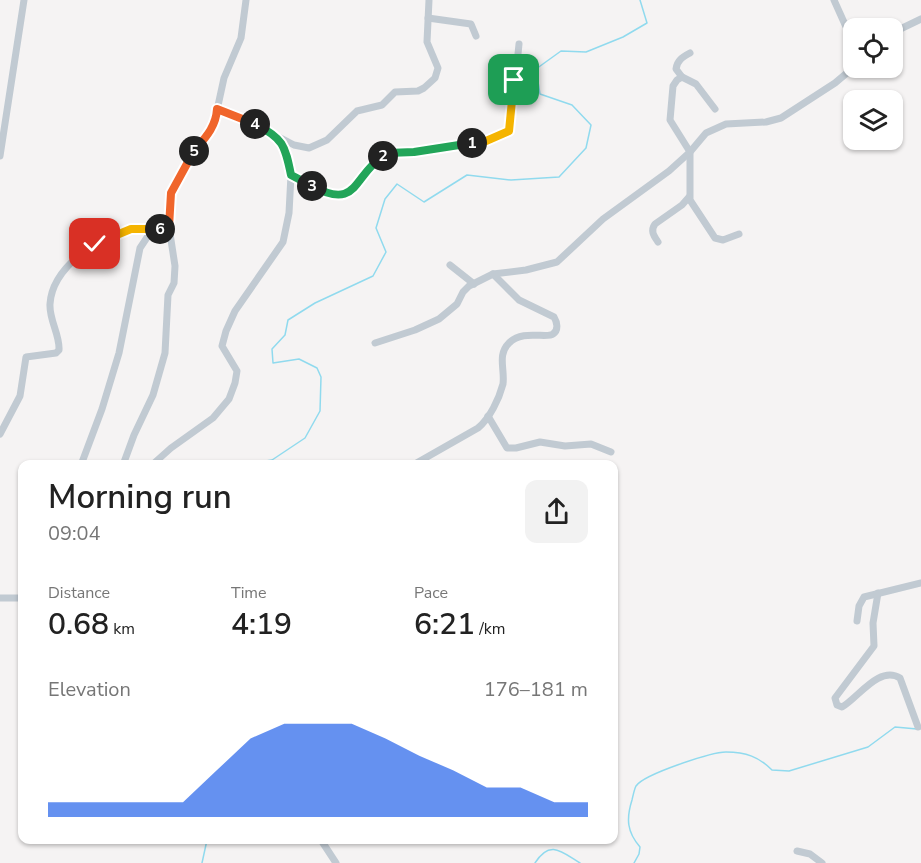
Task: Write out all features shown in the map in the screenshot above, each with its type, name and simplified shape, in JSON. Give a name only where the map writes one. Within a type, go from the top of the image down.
[{"type":"street","points":[[0,156],[24,0]]},
{"type":"street","points":[[125,460],[153,395],[164,361],[168,295],[174,283],[175,271],[169,227],[173,189],[190,157],[211,129],[216,117],[224,78],[241,38],[246,0]]},
{"type":"street","points":[[217,109],[300,148],[312,148],[327,140],[357,111],[382,105],[396,92],[418,91],[430,84],[438,68],[427,42],[429,0]]},
{"type":"street","points":[[834,0],[843,20]]},
{"type":"street","points":[[428,18],[471,24],[476,36]]},
{"type":"street","points":[[903,28],[921,19]]},
{"type":"street","points":[[291,175],[320,191],[343,195],[352,191],[365,171],[388,153],[414,152],[486,141],[506,134],[511,123],[519,44]]},
{"type":"street","points":[[690,53],[680,60],[676,69],[682,77],[696,84],[716,109]]},
{"type":"street","points":[[682,77],[673,86],[670,117],[672,125],[690,152],[689,197],[715,238],[723,240],[739,234]]},
{"type":"street","points":[[375,343],[416,330],[439,319],[457,304],[464,291],[493,274],[526,270],[560,260],[603,219],[669,171],[706,133],[717,127],[744,122],[766,122],[781,118],[843,77]]},
{"type":"street","points":[[158,460],[213,418],[228,399],[236,383],[237,370],[222,346],[223,339],[235,311],[283,242],[289,213],[291,175],[287,155],[276,135]]},
{"type":"street","points":[[658,242],[652,228],[689,197]]},
{"type":"street","points":[[0,434],[21,396],[26,357],[57,353],[59,350],[50,305],[60,275],[79,256],[108,237],[131,229],[152,230],[169,227]]},
{"type":"street","points":[[83,460],[119,353],[140,248],[152,230]]},
{"type":"street","points":[[450,265],[474,284]]},
{"type":"street","points":[[422,460],[478,428],[488,416],[503,383],[502,355],[507,345],[514,339],[525,336],[552,335],[557,326],[552,316],[519,300],[493,274]]},
{"type":"street","points":[[488,416],[507,448],[537,442],[565,446],[591,444],[611,452]]},
{"type":"street","points":[[857,621],[862,599],[866,596],[921,583]]},
{"type":"street","points":[[878,594],[873,623],[874,646],[835,698],[835,702],[842,707],[872,681],[886,675],[896,675],[900,678],[918,727]]},
{"type":"street","points":[[0,598],[18,598]]},
{"type":"street","points":[[324,844],[336,863]]},
{"type":"street","points":[[797,852],[810,854],[822,863]]},
{"type":"waterway","points":[[272,460],[305,438],[320,411],[321,377],[317,368],[299,359],[273,363],[272,349],[285,335],[288,320],[315,303],[373,276],[386,252],[376,228],[385,199],[397,184],[424,202],[467,175],[511,180],[559,177],[586,148],[591,125],[572,105],[540,94],[536,69],[561,51],[586,52],[623,37],[647,23],[640,0]]},
{"type":"waterway","points":[[634,863],[640,847],[630,831],[628,819],[630,807],[636,786],[651,776],[693,760],[726,752],[752,756],[772,770],[789,771],[868,747],[895,727],[917,729]]},
{"type":"waterway","points":[[202,863],[206,844]]},
{"type":"waterway","points":[[535,863],[546,851],[551,850],[562,852],[580,863]]},
{"type":"route","points":[[95,244],[131,229],[152,230],[169,227],[173,189],[190,157],[214,124],[217,109],[276,135],[287,155],[291,175],[320,191],[343,195],[352,191],[365,171],[388,153],[414,152],[486,141],[506,134],[511,123],[514,80]]}]
